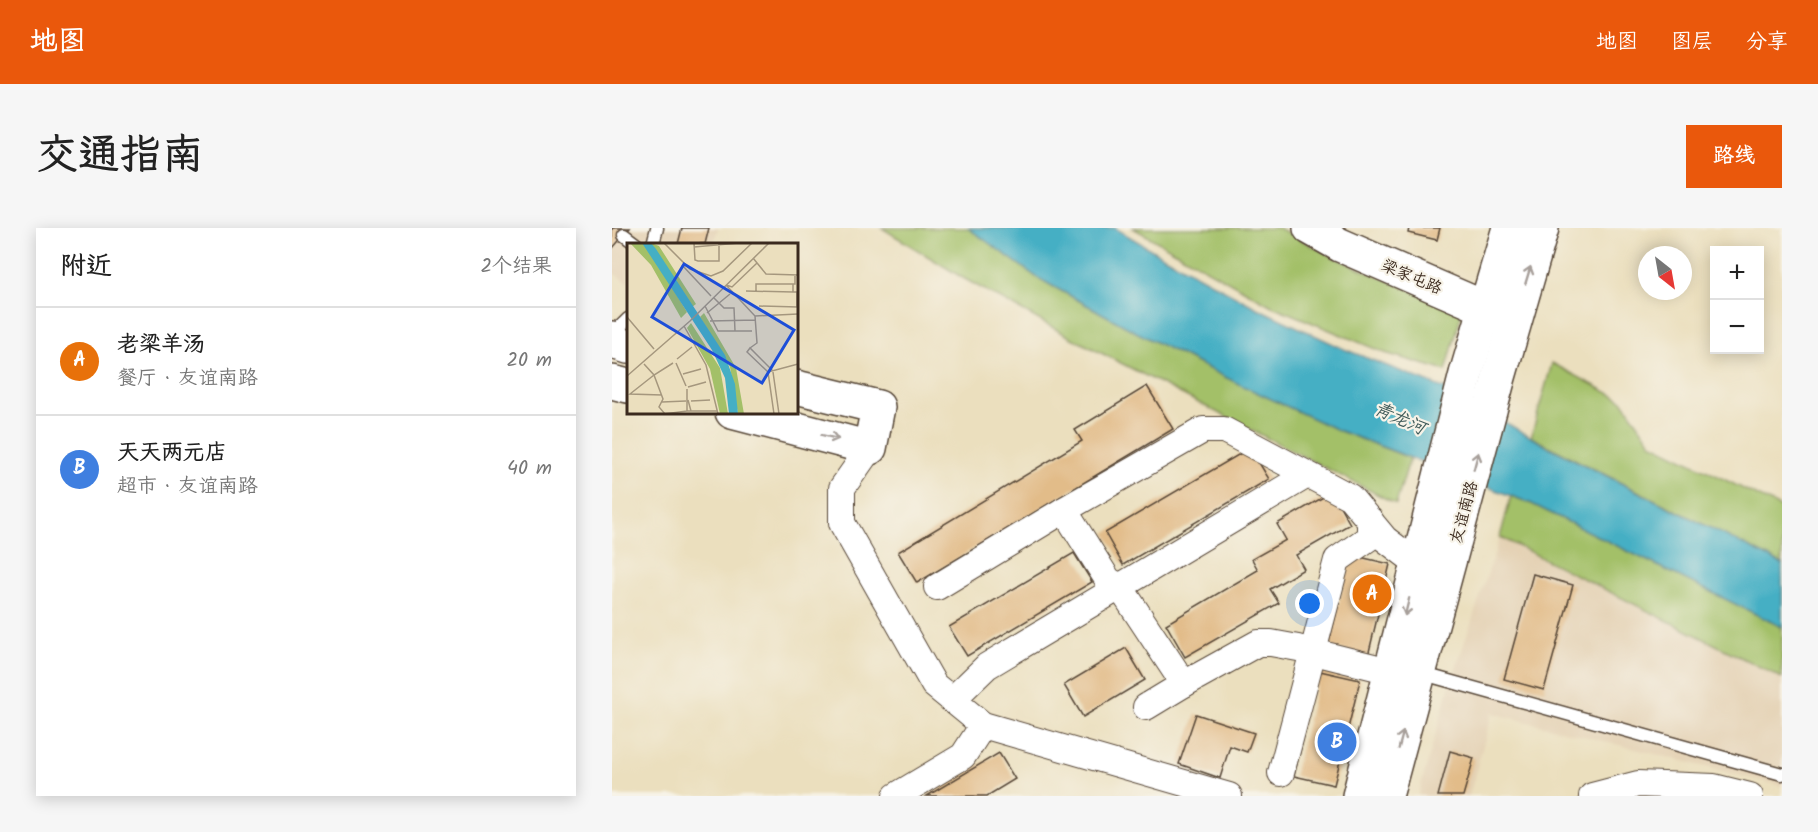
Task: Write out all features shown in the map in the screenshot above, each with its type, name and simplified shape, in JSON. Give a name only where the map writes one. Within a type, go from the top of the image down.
[{"type":"main road","name":"梁家屯路","points":[[1310,228],[1340,245],[1485,308],[1517,313]]},
{"type":"main road","name":"友谊南路","points":[[1386,796],[1405,672],[1418,564],[1441,534],[1466,374],[1509,228]]},
{"type":"main road","name":"友谊南路","points":[[1359,796],[1405,672],[1441,534],[1499,377],[1542,228]]},
{"type":"main road","points":[[612,382],[627,386]]},
{"type":"main road","points":[[740,414],[870,448],[878,407],[798,387]]},
{"type":"street","points":[[937,587],[1203,430],[1224,430],[1350,497],[1385,539],[1418,564]]},
{"type":"street","points":[[870,448],[842,488],[842,523],[934,685],[982,725],[1229,796]]},
{"type":"street","points":[[952,700],[987,666],[1307,475]]},
{"type":"street","points":[[1064,510],[1108,580],[1120,587],[1184,684]]},
{"type":"street","points":[[1281,773],[1337,560],[1370,537],[1370,520]]},
{"type":"street","points":[[1146,706],[1258,643],[1312,651],[1405,672]]},
{"type":"street","points":[[896,796],[963,756],[982,725]]},
{"type":"street","points":[[1592,796],[1638,784],[1714,787],[1750,796]]},
{"type":"lane","points":[[653,243],[657,228]]},
{"type":"lane","points":[[624,235],[635,243]]},
{"type":"lane","points":[[1405,672],[1782,774]]},
{"type":"shaded area","points":[[612,228],[718,228],[713,243],[627,243],[627,282],[612,272]]},
{"type":"shaded area","points":[[1500,537],[1782,678],[1782,786],[1492,713],[1469,796],[1418,796],[1445,701]]},
{"type":"green space","points":[[882,228],[968,228],[1038,278],[1134,331],[1241,385],[1340,431],[1410,458],[1396,504],[1070,337],[963,278]]},
{"type":"green space","points":[[1133,228],[1279,228],[1333,257],[1462,312],[1446,371],[1385,353],[1272,306]]},
{"type":"green space","points":[[1552,363],[1622,400],[1651,443],[1782,508],[1782,564],[1531,437]]},
{"type":"green space","points":[[1511,496],[1530,503],[1782,627],[1782,678],[1500,537]]},
{"type":"water","name":"青龙河","points":[[968,228],[1115,228],[1257,308],[1344,349],[1448,390],[1545,445],[1782,564],[1782,627],[1530,503],[1340,431],[1241,385],[1134,331],[1038,278]]},
{"type":"building","points":[[612,228],[630,228],[612,249]]},
{"type":"building","points":[[682,228],[709,228],[705,243],[678,243]]},
{"type":"building","points":[[1409,228],[1440,228],[1437,240],[1408,233]]},
{"type":"building","points":[[1147,386],[1173,429],[917,583],[898,552],[1082,441],[1075,430]]},
{"type":"building","points":[[1250,448],[1269,479],[1123,565],[1105,533]]},
{"type":"building","points":[[1332,492],[1350,524],[1296,555],[1304,569],[1270,589],[1279,603],[1185,657],[1166,624],[1258,570],[1252,559],[1286,540],[1277,524]]},
{"type":"building","points":[[1074,553],[1092,582],[967,656],[949,627]]},
{"type":"building","points":[[1351,555],[1390,564],[1368,656],[1328,646]]},
{"type":"building","points":[[1533,574],[1573,585],[1544,690],[1504,679]]},
{"type":"building","points":[[1126,648],[1145,680],[1083,717],[1064,685]]},
{"type":"building","points":[[1320,671],[1360,680],[1334,785],[1294,776]]},
{"type":"building","points":[[1196,714],[1254,733],[1247,752],[1230,746],[1220,778],[1179,764]]},
{"type":"building","points":[[1450,751],[1474,758],[1463,796],[1438,796]]},
{"type":"building","points":[[999,753],[1015,779],[987,796],[927,796]]},
{"type":"place","name":"老梁羊汤","points":[[1372,594]]},
{"type":"place","name":"天天两元店","points":[[1337,742]]}]
